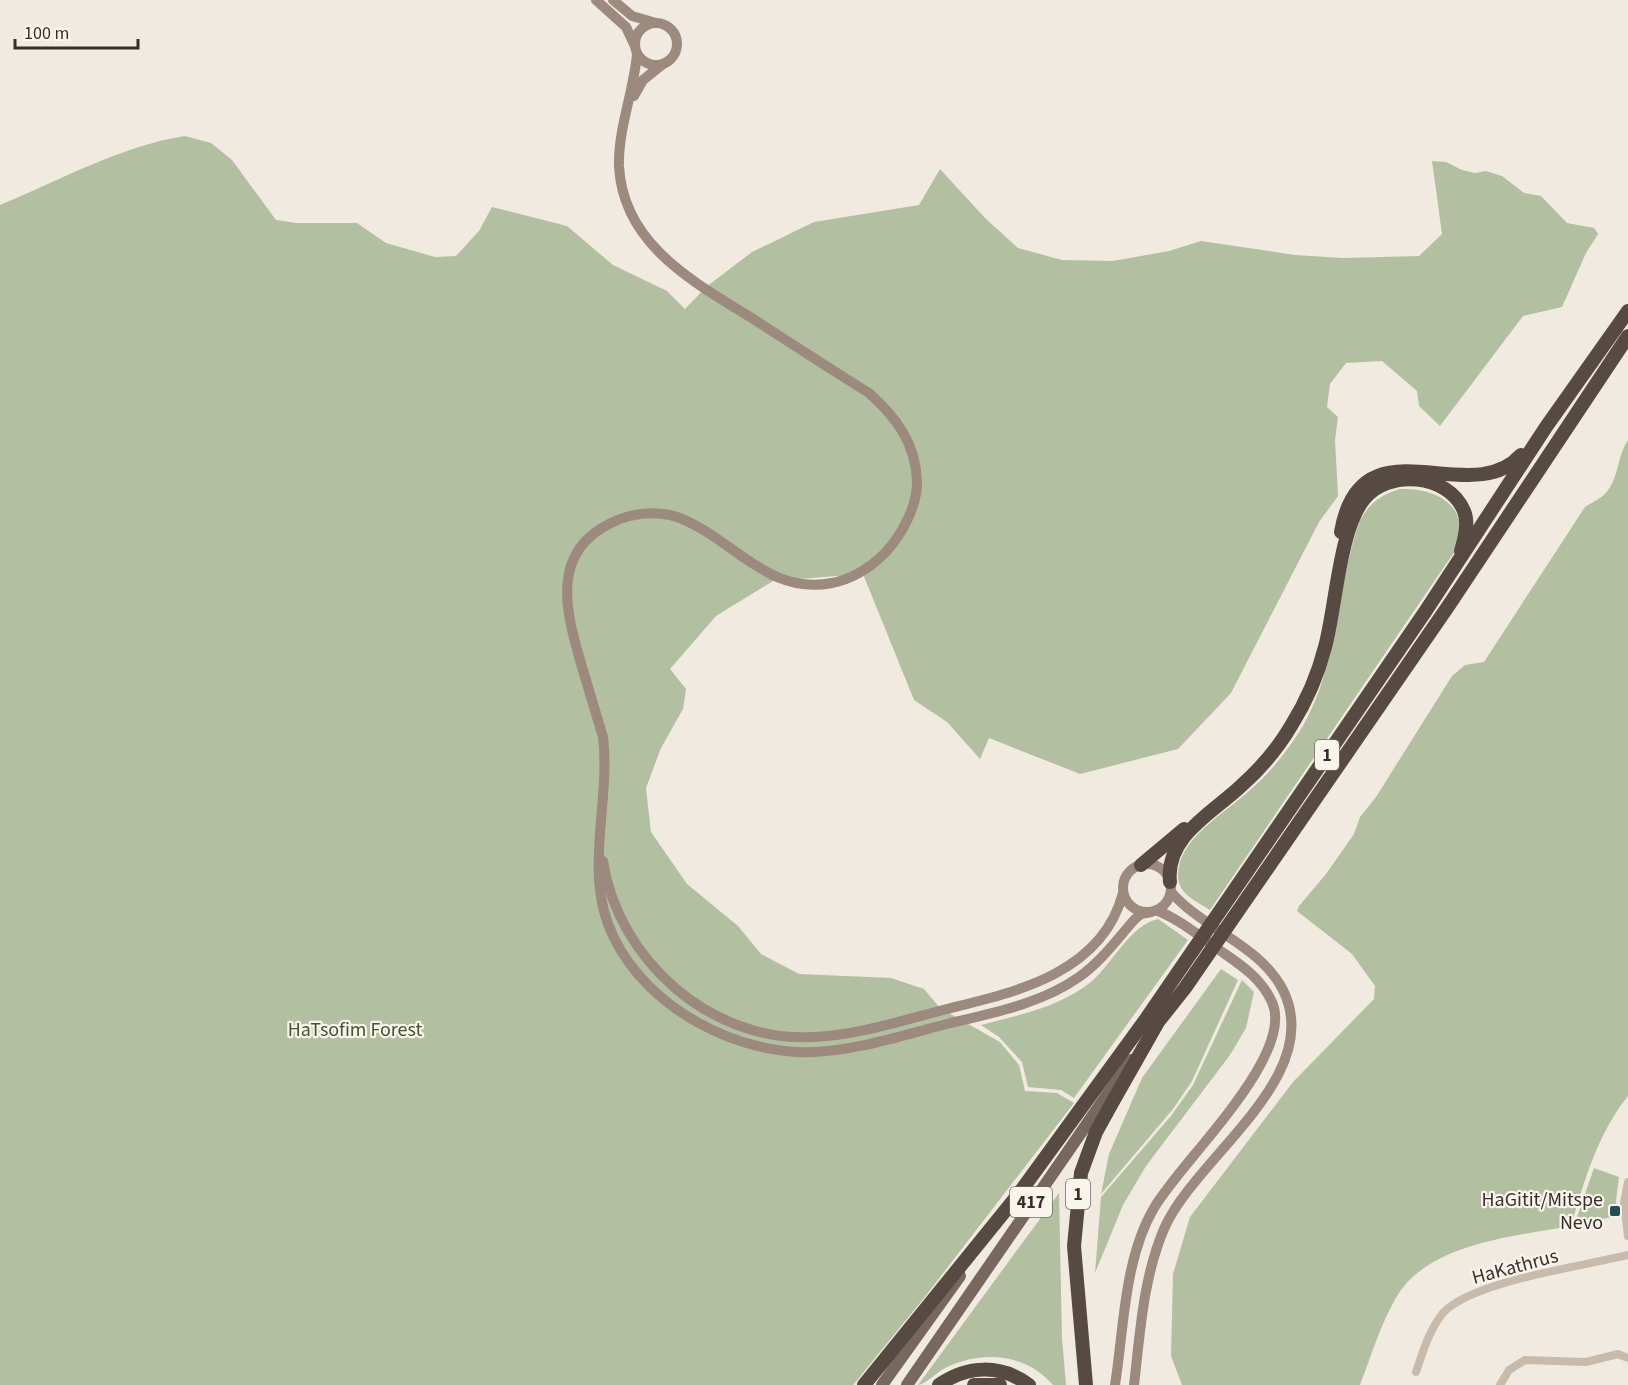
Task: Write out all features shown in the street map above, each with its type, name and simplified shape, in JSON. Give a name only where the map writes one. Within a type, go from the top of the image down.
[{"type":"highway","name":"1","points":[[864,1385],[1018,1195],[1146,1019],[1425,612],[1546,427],[1628,311]]},
{"type":"highway","name":"1","points":[[1086,1385],[1074,1246],[1081,1173],[1096,1132],[1158,1022],[1185,988],[1449,605],[1628,336]]},
{"type":"highway","points":[[1335,596],[1344,517],[1353,497],[1366,484],[1391,471],[1478,475],[1504,470],[1512,465],[1546,427]]},
{"type":"highway","points":[[1170,887],[1169,869],[1175,849],[1197,823],[1220,805],[1269,757],[1292,725],[1319,667],[1351,524],[1366,497],[1386,482],[1417,479],[1440,486],[1460,504],[1466,519],[1465,539],[1460,552],[1425,612]]},
{"type":"highway","points":[[1141,865],[1188,826],[1220,805]]},
{"type":"highway","points":[[939,1385],[954,1376],[982,1369],[1010,1374],[1029,1385]]},
{"type":"highway","points":[[974,1385],[1000,1385]]},
{"type":"main road","name":"417","points":[[907,1385],[1086,1122],[1158,1022]]},
{"type":"main road","name":"417","points":[[882,1385],[1018,1195]]},
{"type":"street","points":[[596,0],[626,27],[636,50],[650,64],[664,63]]},
{"type":"street","points":[[613,0],[632,16],[669,28],[677,42],[673,56],[643,80],[626,116]]},
{"type":"street","points":[[656,23],[638,33],[619,150],[622,187],[626,202],[640,231],[678,270],[880,403],[908,440],[914,456],[917,486],[909,517],[889,548],[864,570],[850,578],[827,584],[801,584],[776,578],[699,528],[665,514],[640,513],[617,520],[587,541],[580,550],[568,575],[566,602],[569,624],[603,737],[605,759],[597,864],[602,903],[615,941],[638,971],[676,1008],[720,1034],[782,1051],[815,1052],[874,1044],[1015,1007],[1078,978],[1108,952],[1141,914],[1153,911],[1166,903],[1170,887]]},
{"type":"street","points":[[601,825],[605,872],[619,918],[660,975],[692,1001],[727,1020],[784,1036],[814,1037],[871,1029],[1011,993],[1045,979],[1070,966],[1097,942],[1118,914],[1128,873],[1141,865],[1156,866],[1167,875],[1170,887],[1185,908],[1257,958],[1282,989],[1293,1019],[1288,1050],[1283,1067],[1267,1092],[1178,1204],[1164,1229],[1143,1312],[1134,1385]]},
{"type":"street","points":[[1115,1385],[1136,1253],[1154,1209],[1190,1158],[1258,1073],[1270,1049],[1275,1026],[1273,1003],[1253,974],[1176,920],[1153,911],[1144,912],[1131,906],[1123,893]]},
{"type":"street","points":[[1628,1182],[1624,1203],[1628,1236]]},
{"type":"street","name":"HaKathrus","points":[[1416,1372],[1436,1323],[1445,1311],[1467,1297],[1494,1287],[1628,1256]]},
{"type":"street","points":[[1500,1385],[1509,1370],[1526,1360],[1586,1362],[1618,1354],[1628,1358]]},
{"type":"green space","name":"HaTsofim Forest","points":[[185,136],[211,143],[232,160],[276,220],[297,223],[357,223],[386,243],[435,257],[456,256],[479,231],[492,207],[567,226],[613,265],[667,291],[685,309],[706,287],[752,252],[814,222],[919,205],[940,169],[985,218],[1018,248],[1062,260],[1113,261],[1169,251],[1201,241],[1295,255],[1343,258],[1419,256],[1442,234],[1432,161],[1446,162],[1462,170],[1475,173],[1486,171],[1502,176],[1524,193],[1541,196],[1567,223],[1594,228],[1598,234],[1586,253],[1562,307],[1523,316],[1440,426],[1419,406],[1417,391],[1382,361],[1346,363],[1330,384],[1327,407],[1338,417],[1335,440],[1338,496],[1319,522],[1231,693],[1178,749],[1080,774],[989,738],[980,759],[947,722],[914,700],[863,574],[773,581],[716,616],[670,669],[686,689],[683,709],[661,748],[646,788],[651,832],[687,884],[738,926],[761,954],[799,974],[891,978],[924,989],[940,1008],[1000,1042],[1019,1065],[1025,1091],[1057,1093],[1074,1103],[924,1298],[853,1385],[0,1385],[0,205],[137,147]]},
{"type":"green space","points":[[1628,440],[1628,1096],[1600,1142],[1587,1174],[1571,1226],[1475,1245],[1430,1264],[1411,1278],[1391,1306],[1360,1385],[1182,1385],[1171,1356],[1173,1274],[1190,1217],[1293,1082],[1374,999],[1375,986],[1352,954],[1297,911],[1299,906],[1326,874],[1354,834],[1360,817],[1376,797],[1452,676],[1465,665],[1484,662],[1585,507],[1603,496],[1610,488]]},
{"type":"green space","points":[[1400,489],[1428,492],[1445,500],[1452,507],[1460,524],[1457,548],[1210,910],[1189,897],[1180,887],[1178,872],[1180,862],[1191,841],[1264,776],[1286,751],[1304,724],[1315,700],[1331,650],[1351,548],[1359,523],[1375,501]]},
{"type":"green space","points":[[1158,919],[1188,940],[1074,1098],[1061,1090],[1028,1087],[1022,1062],[999,1037],[981,1025],[1025,1014],[1053,1004],[1080,990],[1100,973],[1130,937],[1148,923]]},
{"type":"green space","points":[[1221,969],[1238,980],[1192,1081],[1173,1109],[1101,1194],[1109,1154],[1142,1078]]},
{"type":"green space","points":[[1242,980],[1254,992],[1246,1028],[1230,1055],[1146,1166],[1123,1205],[1095,1273],[1101,1197],[1171,1116],[1193,1085]]},
{"type":"green space","points":[[1594,1168],[1619,1177],[1614,1217],[1575,1223]]},
{"type":"green space","points":[[1059,1193],[1062,1338],[1066,1385],[1053,1385],[1030,1366],[1002,1358],[988,1357],[959,1362],[918,1385]]},
{"type":"place","name":"HaGitit/Mitspe Nevo","points":[[1615,1211]]}]
